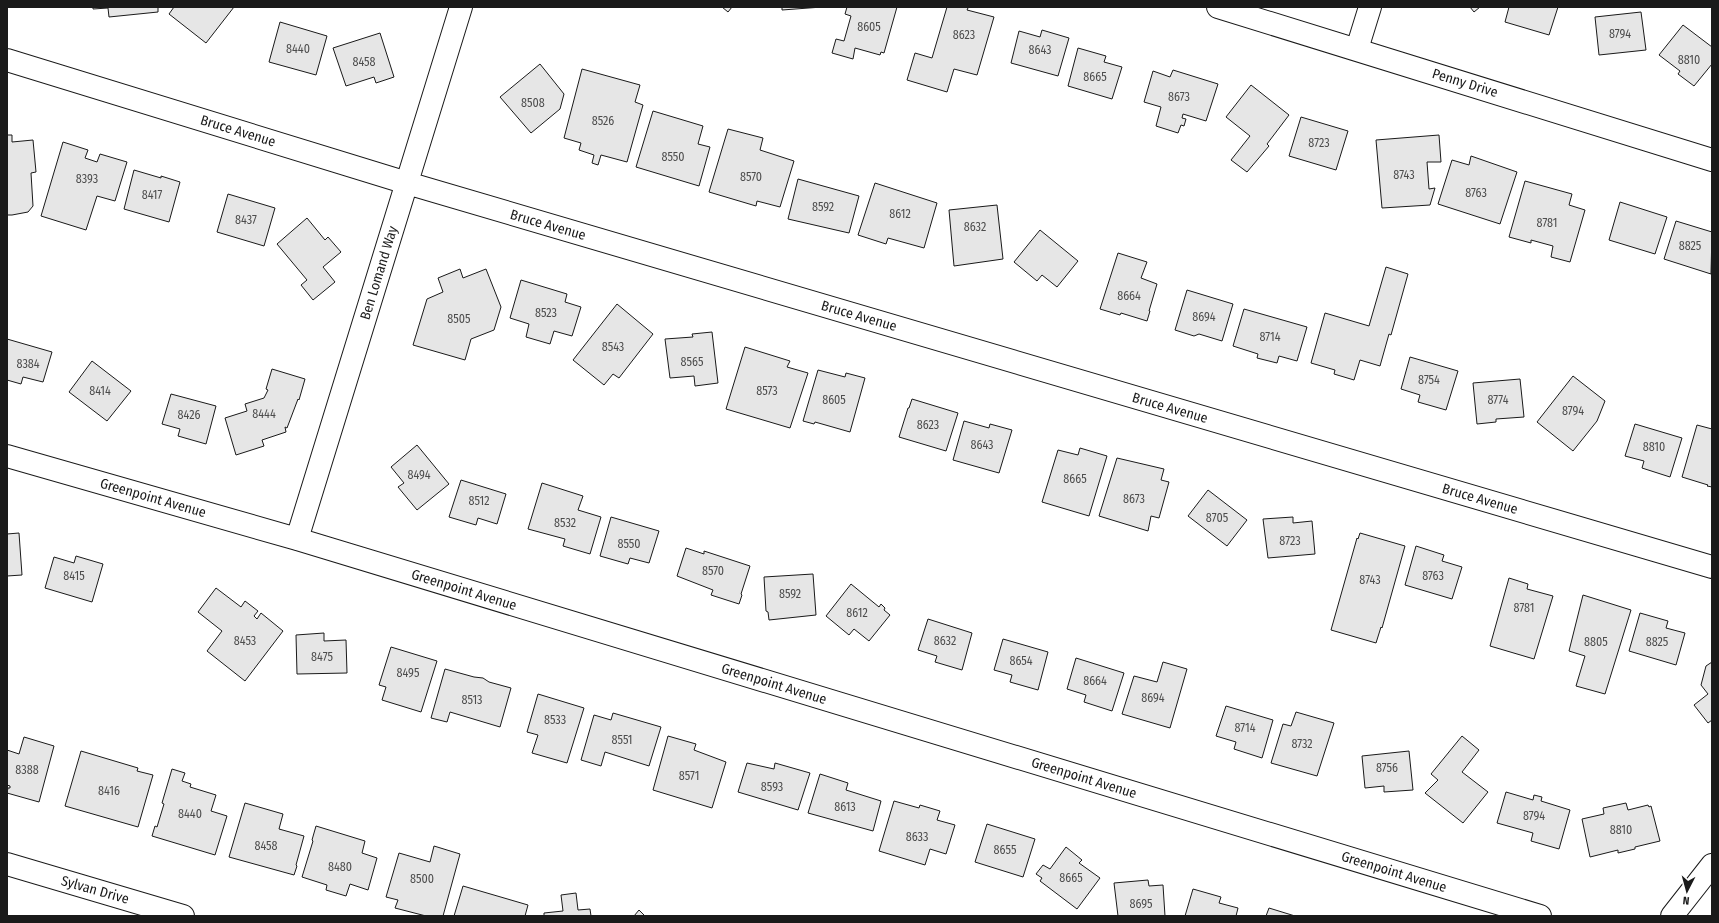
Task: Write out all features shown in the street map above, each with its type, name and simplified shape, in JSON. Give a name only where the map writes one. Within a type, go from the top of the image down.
[{"type":"street","name":"Ben Lomand Way","points":[[297,539],[461,7]]},
{"type":"street","name":"Penny Drive","points":[[1218,7],[1358,49],[1712,160]]},
{"type":"street","points":[[1358,49],[1370,7]]},
{"type":"street","name":"Bruce Avenue","points":[[7,60],[407,183],[1712,567]]},
{"type":"street","name":"Greenpoint Avenue","points":[[7,456],[297,539],[1540,916]]},
{"type":"street","name":"Sylvan Drive","points":[[7,864],[184,916]]},
{"type":"street","points":[[1672,916],[1712,865]]},
{"type":"building","points":[[93,7],[158,7],[158,12],[109,17],[108,8],[93,9]]},
{"type":"building","points":[[174,7],[234,7],[206,43],[169,14]]},
{"type":"building","points":[[722,7],[732,7],[728,12]]},
{"type":"building","points":[[782,7],[822,7],[782,10]]},
{"type":"building","points":[[847,7],[897,7],[884,53],[881,52],[880,55],[855,48],[853,59],[832,53],[836,39],[844,41],[851,16],[845,14]]},
{"type":"building","points":[[947,7],[966,7],[968,8],[967,10],[994,17],[977,75],[954,69],[947,92],[907,80],[915,53],[932,58]]},
{"type":"building","points":[[1470,7],[1480,7],[1474,12]]},
{"type":"building","points":[[1509,7],[1558,7],[1549,35],[1505,22]]},
{"type":"building","points":[[1641,12],[1646,50],[1599,55],[1595,17]]},
{"type":"building","points":[[280,22],[327,36],[316,75],[269,62]]},
{"type":"building","points":[[1683,25],[1712,47],[1712,64],[1694,86],[1678,74],[1680,71],[1659,55]]},
{"type":"building","points":[[1042,30],[1069,38],[1058,76],[1011,63],[1019,31],[1040,37]]},
{"type":"building","points":[[380,33],[394,77],[376,83],[374,77],[346,86],[333,48]]},
{"type":"building","points":[[1078,48],[1106,56],[1104,62],[1122,67],[1112,99],[1068,86]]},
{"type":"building","points":[[540,64],[564,94],[560,109],[531,133],[500,97]]},
{"type":"building","points":[[582,69],[640,85],[635,102],[643,105],[627,162],[601,155],[598,165],[592,163],[594,155],[579,150],[581,143],[564,138]]},
{"type":"building","points":[[1173,70],[1218,84],[1206,121],[1183,114],[1182,118],[1186,119],[1184,126],[1181,125],[1178,133],[1156,126],[1161,107],[1144,102],[1153,71],[1170,77]]},
{"type":"building","points":[[1251,85],[1289,115],[1267,144],[1269,146],[1247,172],[1231,160],[1250,136],[1226,117]]},
{"type":"building","points":[[653,111],[703,126],[698,144],[710,147],[699,186],[636,167]]},
{"type":"building","points":[[1301,117],[1348,131],[1336,170],[1289,156]]},
{"type":"building","points":[[728,129],[763,138],[760,150],[794,161],[780,207],[757,201],[756,206],[709,192]]},
{"type":"building","points":[[7,135],[12,135],[12,142],[33,140],[36,172],[31,173],[33,206],[28,212],[12,215],[7,215]]},
{"type":"building","points":[[1439,135],[1441,162],[1427,162],[1429,189],[1435,188],[1430,205],[1382,208],[1376,140]]},
{"type":"building","points":[[63,142],[88,150],[85,158],[97,162],[100,154],[127,162],[115,201],[97,196],[86,230],[41,216]]},
{"type":"building","points":[[1471,156],[1517,172],[1500,224],[1438,204],[1452,160],[1469,165]]},
{"type":"building","points":[[134,170],[180,182],[169,222],[124,209]]},
{"type":"building","points":[[798,179],[859,196],[849,233],[788,219]]},
{"type":"building","points":[[1525,181],[1572,194],[1569,205],[1585,210],[1570,262],[1551,257],[1553,246],[1531,240],[1531,243],[1509,237]]},
{"type":"building","points":[[875,183],[937,203],[924,248],[888,238],[886,244],[858,235]]},
{"type":"building","points":[[228,194],[275,208],[264,246],[217,232]]},
{"type":"building","points":[[1620,202],[1667,217],[1655,254],[1609,240]]},
{"type":"building","points":[[997,205],[1003,259],[954,266],[949,210]]},
{"type":"building","points":[[307,218],[325,240],[328,237],[341,252],[323,267],[335,282],[313,300],[301,285],[307,280],[277,244]]},
{"type":"building","points":[[1676,221],[1712,232],[1711,274],[1664,259]]},
{"type":"building","points":[[1040,230],[1078,261],[1057,287],[1042,275],[1037,281],[1014,262]]},
{"type":"building","points":[[1118,253],[1147,262],[1141,278],[1157,284],[1147,321],[1121,313],[1120,315],[1100,309]]},
{"type":"building","points":[[1386,267],[1408,274],[1391,335],[1389,334],[1380,366],[1360,360],[1354,380],[1334,374],[1335,370],[1311,363],[1325,313],[1369,326]]},
{"type":"building","points":[[460,269],[463,278],[486,269],[501,307],[494,330],[471,339],[465,360],[413,345],[427,299],[443,292],[438,278]]},
{"type":"building","points":[[521,280],[567,294],[565,302],[581,307],[572,336],[554,331],[550,344],[526,337],[529,324],[510,318]]},
{"type":"building","points":[[1187,290],[1233,304],[1222,341],[1199,334],[1194,336],[1175,330]]},
{"type":"building","points":[[617,304],[653,334],[619,378],[613,374],[604,385],[573,360]]},
{"type":"building","points":[[1244,309],[1307,327],[1297,361],[1279,356],[1277,363],[1257,358],[1258,354],[1233,346]]},
{"type":"building","points":[[712,332],[718,383],[695,386],[694,376],[670,378],[665,339],[693,337],[692,334]]},
{"type":"building","points":[[7,339],[52,352],[43,382],[23,377],[21,384],[7,380]]},
{"type":"building","points":[[745,347],[790,361],[787,367],[808,373],[790,428],[726,409]]},
{"type":"building","points":[[1410,357],[1458,371],[1446,410],[1418,402],[1420,395],[1401,389]]},
{"type":"building","points":[[92,361],[131,391],[107,421],[69,392]]},
{"type":"building","points":[[272,369],[305,379],[299,400],[298,399],[287,428],[285,427],[286,432],[262,440],[264,446],[236,455],[225,418],[247,411],[245,404],[264,398],[268,390],[266,389]]},
{"type":"building","points":[[818,370],[845,377],[846,373],[865,378],[850,432],[815,422],[814,424],[803,421]]},
{"type":"building","points":[[1573,376],[1605,401],[1597,421],[1573,451],[1537,422]]},
{"type":"building","points":[[1520,379],[1524,417],[1496,419],[1496,422],[1477,424],[1473,383]]},
{"type":"building","points":[[171,394],[216,406],[206,444],[178,436],[180,429],[162,424]]},
{"type":"building","points":[[912,399],[958,413],[946,451],[899,437]]},
{"type":"building","points":[[964,421],[989,428],[990,424],[1012,430],[999,473],[953,460]]},
{"type":"building","points":[[1635,424],[1682,438],[1670,477],[1642,468],[1644,461],[1625,456]]},
{"type":"building","points":[[1697,425],[1712,429],[1712,487],[1682,477]]},
{"type":"building","points":[[417,445],[449,484],[417,510],[398,487],[404,483],[391,467]]},
{"type":"building","points":[[1080,448],[1107,456],[1089,516],[1042,502],[1058,450],[1078,455]]},
{"type":"building","points":[[1117,458],[1164,469],[1161,480],[1169,482],[1159,518],[1151,516],[1148,531],[1099,516]]},
{"type":"building","points":[[461,480],[506,494],[497,524],[478,518],[476,525],[449,517]]},
{"type":"building","points":[[542,483],[583,496],[578,510],[601,517],[590,554],[563,546],[565,539],[528,529]]},
{"type":"building","points":[[1208,490],[1247,520],[1227,546],[1188,516]]},
{"type":"building","points":[[611,517],[659,531],[649,563],[630,558],[628,564],[600,556]]},
{"type":"building","points":[[1293,517],[1293,523],[1312,521],[1315,554],[1268,558],[1263,519]]},
{"type":"building","points":[[19,533],[22,575],[7,576],[7,534]]},
{"type":"building","points":[[1360,533],[1405,546],[1382,628],[1381,627],[1376,643],[1331,630],[1357,538],[1358,539]]},
{"type":"building","points":[[1416,546],[1444,555],[1442,561],[1462,567],[1452,599],[1405,585]]},
{"type":"building","points":[[686,548],[704,554],[704,551],[750,566],[739,604],[711,595],[713,590],[677,576]]},
{"type":"building","points":[[76,556],[103,564],[92,602],[45,588],[54,557],[74,563]]},
{"type":"building","points":[[813,574],[816,615],[769,620],[768,612],[766,611],[764,577]]},
{"type":"building","points":[[1509,578],[1528,584],[1527,589],[1553,596],[1534,659],[1490,646]]},
{"type":"building","points":[[851,584],[879,607],[881,604],[885,608],[884,610],[890,615],[869,641],[854,629],[849,635],[826,616]]},
{"type":"building","points":[[216,588],[241,607],[245,601],[258,611],[254,616],[257,619],[261,613],[283,631],[245,681],[207,651],[222,631],[198,612]]},
{"type":"building","points":[[1583,595],[1631,610],[1605,694],[1576,686],[1585,656],[1569,651]]},
{"type":"building","points":[[1640,613],[1668,621],[1666,628],[1685,633],[1676,665],[1629,651]]},
{"type":"building","points":[[928,619],[972,633],[962,670],[935,662],[937,656],[918,650]]},
{"type":"building","points":[[324,633],[324,641],[346,640],[347,673],[297,674],[296,635]]},
{"type":"building","points":[[1003,639],[1048,652],[1038,690],[1010,682],[1012,675],[994,670]]},
{"type":"building","points":[[391,647],[437,661],[421,712],[382,700],[386,687],[379,685]]},
{"type":"building","points":[[1076,658],[1124,673],[1112,711],[1084,702],[1086,695],[1067,689]]},
{"type":"building","points":[[1163,662],[1187,669],[1170,728],[1122,714],[1134,676],[1157,682]]},
{"type":"building","points":[[1712,662],[1712,720],[1708,723],[1694,705],[1708,694],[1701,685],[1706,666]]},
{"type":"building","points":[[445,669],[483,678],[489,682],[511,688],[500,727],[450,712],[447,722],[431,718]]},
{"type":"building","points":[[538,694],[584,708],[567,763],[532,753],[538,735],[527,732]]},
{"type":"building","points":[[1226,706],[1273,720],[1262,758],[1234,749],[1236,742],[1216,736]]},
{"type":"building","points":[[1296,712],[1334,723],[1317,776],[1271,763],[1283,724],[1291,726]]},
{"type":"building","points":[[613,713],[661,727],[649,766],[605,752],[601,766],[581,760],[594,715],[611,720]]},
{"type":"building","points":[[668,736],[696,744],[694,750],[726,762],[712,808],[653,790]]},
{"type":"building","points":[[1462,736],[1479,750],[1462,772],[1488,792],[1463,823],[1425,793],[1438,780],[1431,774]]},
{"type":"building","points":[[24,737],[54,746],[39,802],[7,793],[10,786],[7,785],[7,750],[19,754]]},
{"type":"building","points":[[81,751],[138,768],[137,771],[153,775],[138,827],[65,806]]},
{"type":"building","points":[[1409,751],[1413,790],[1384,792],[1384,786],[1365,788],[1362,756]]},
{"type":"building","points":[[747,763],[774,769],[775,763],[810,773],[798,810],[738,792]]},
{"type":"building","points":[[172,769],[185,773],[182,781],[191,784],[190,787],[216,795],[211,811],[227,816],[215,855],[152,836],[155,826],[157,827],[164,804],[162,803]]},
{"type":"building","points":[[820,774],[848,783],[846,790],[881,801],[873,831],[808,813]]},
{"type":"building","points":[[1506,792],[1533,800],[1534,795],[1542,797],[1541,801],[1570,810],[1559,849],[1531,841],[1533,833],[1497,823]]},
{"type":"building","points":[[894,801],[919,808],[920,805],[940,811],[937,820],[955,825],[946,854],[930,849],[925,865],[879,851]]},
{"type":"building","points":[[245,803],[283,814],[279,829],[304,836],[294,875],[229,857]]},
{"type":"building","points":[[1626,803],[1628,810],[1648,805],[1649,807],[1651,806],[1660,841],[1618,853],[1618,850],[1590,857],[1582,819],[1604,814],[1603,808]]},
{"type":"building","points":[[987,824],[1035,839],[1023,877],[975,862]]},
{"type":"building","points":[[316,826],[365,841],[362,853],[377,858],[368,890],[350,884],[346,896],[326,890],[327,885],[302,877]]},
{"type":"building","points":[[434,846],[460,854],[443,916],[426,916],[395,908],[398,900],[386,897],[399,853],[430,862]]},
{"type":"building","points":[[1066,847],[1082,860],[1079,863],[1100,878],[1077,909],[1040,881],[1042,878],[1036,874],[1043,865],[1050,869]]},
{"type":"building","points":[[1148,880],[1149,886],[1163,885],[1165,916],[1118,916],[1114,883]]},
{"type":"building","points":[[463,886],[528,905],[525,916],[454,916]]},
{"type":"building","points":[[1193,889],[1221,897],[1219,903],[1238,908],[1236,916],[1185,916]]},
{"type":"building","points":[[576,893],[578,910],[590,909],[591,916],[544,916],[544,913],[563,911],[561,895]]},
{"type":"building","points":[[1269,908],[1295,916],[1266,916]]},
{"type":"building","points":[[639,910],[645,916],[634,916]]}]
